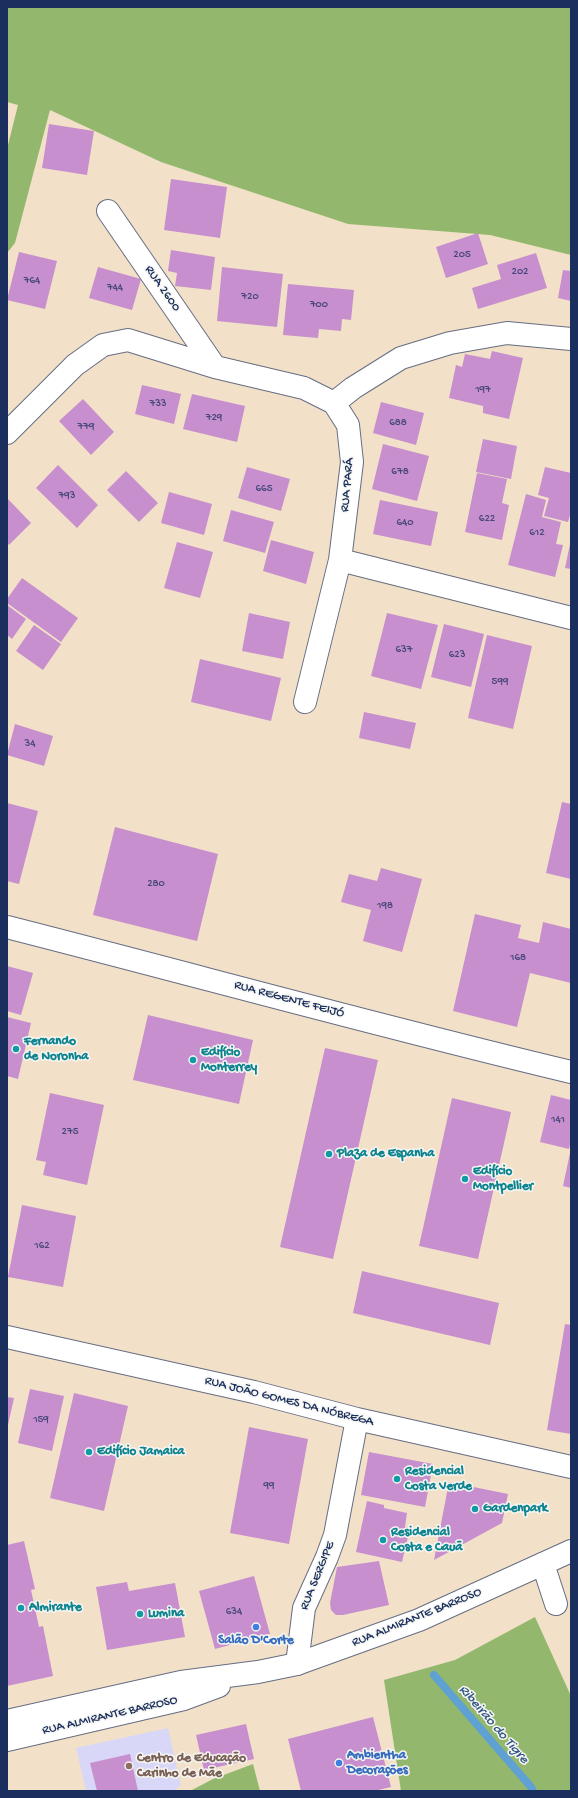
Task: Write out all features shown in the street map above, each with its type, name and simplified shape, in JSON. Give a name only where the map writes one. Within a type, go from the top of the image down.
[{"type":"street","name":"RUA 2600","points":[[108,211],[215,367]]},
{"type":"street","points":[[7,433],[75,365],[103,345],[128,340],[215,367],[304,388],[334,403],[353,388],[401,358],[450,343],[507,333],[571,339]]},
{"type":"street","name":"RUA PARÁ","points":[[305,702],[340,560],[352,462],[348,425],[334,403]]},
{"type":"street","points":[[340,560],[571,618]]},
{"type":"street","name":"RUA REGENTE FEIJÓ","points":[[7,927],[173,969],[412,1033],[571,1072]]},
{"type":"street","name":"RUA JOÃO GOMES DA NÓBREGA","points":[[7,1337],[254,1392],[357,1419],[571,1468]]},
{"type":"street","name":"RUA SERGIPE","points":[[297,1664],[304,1608],[327,1557],[335,1535],[357,1419]]},
{"type":"street","name":"RUA ALMIRANTE BARROSO","points":[[7,1721],[181,1682],[258,1672],[297,1664],[419,1620],[571,1551]]},
{"type":"street","points":[[543,1564],[556,1604]]},
{"type":"street","name":"RUA ALMIRANTE BARROSO","points":[[7,1740],[184,1699],[258,1672]]},
{"type":"shaded area","name":"Centro de Educação Carinho de Mãe","points":[[168,1728],[181,1785],[174,1791],[86,1791],[76,1748]]},
{"type":"green space","points":[[7,7],[571,7],[571,255],[490,235],[348,224],[161,162],[50,110],[15,243],[7,253],[7,149],[18,105],[7,102]]},
{"type":"green space","points":[[535,1617],[571,1696],[571,1791],[401,1791],[384,1680],[455,1660]]},
{"type":"green space","points":[[253,1764],[260,1791],[190,1791],[213,1779]]},
{"type":"building","points":[[49,124],[94,131],[87,175],[42,168]]},
{"type":"building","points":[[171,179],[227,187],[220,238],[164,230]]},
{"type":"building","points":[[478,233],[488,264],[446,278],[436,247]]},
{"type":"building","points":[[171,250],[215,257],[211,290],[175,286],[177,273],[168,271]]},
{"type":"building","points":[[19,252],[57,261],[45,309],[7,300]]},
{"type":"building","points":[[536,253],[547,288],[478,309],[472,288],[501,279],[497,265]]},
{"type":"building","points":[[98,267],[141,279],[132,310],[89,298]]},
{"type":"building","points":[[222,267],[283,274],[277,327],[217,321]]},
{"type":"building","points":[[563,270],[571,271],[571,301],[558,298]]},
{"type":"building","points":[[288,284],[354,290],[351,320],[342,319],[341,331],[319,329],[318,338],[283,335]]},
{"type":"building","points":[[492,351],[523,358],[509,419],[483,413],[483,406],[449,398],[456,365],[462,367],[465,354],[490,359]]},
{"type":"building","points":[[142,385],[181,394],[174,424],[135,414]]},
{"type":"building","points":[[192,394],[245,406],[237,442],[183,429]]},
{"type":"building","points":[[83,399],[114,432],[91,455],[59,421]]},
{"type":"building","points":[[381,402],[424,413],[416,445],[373,433]]},
{"type":"building","points":[[483,439],[517,446],[511,479],[476,472]]},
{"type":"building","points":[[383,444],[429,456],[417,501],[372,489]]},
{"type":"building","points":[[58,465],[98,505],[77,528],[36,488]]},
{"type":"building","points":[[247,467],[290,479],[281,511],[238,498]]},
{"type":"building","points":[[545,467],[571,473],[571,512],[568,522],[544,516],[549,498],[538,495]]},
{"type":"building","points":[[126,471],[158,503],[139,522],[107,490]]},
{"type":"building","points":[[477,473],[507,479],[502,503],[509,505],[502,540],[465,532]]},
{"type":"building","points":[[169,492],[212,504],[204,535],[161,523]]},
{"type":"building","points":[[526,494],[546,500],[542,517],[561,522],[556,544],[563,545],[555,577],[508,565]]},
{"type":"building","points":[[7,498],[31,523],[9,545],[7,542]]},
{"type":"building","points":[[380,500],[438,512],[431,546],[373,534]]},
{"type":"building","points":[[231,510],[274,522],[265,553],[223,541]]},
{"type":"building","points":[[271,540],[314,552],[306,584],[263,571]]},
{"type":"building","points":[[177,542],[213,552],[200,598],[164,588]]},
{"type":"building","points":[[571,544],[571,569],[565,568]]},
{"type":"building","points":[[22,578],[78,618],[61,642],[7,603],[7,599]]},
{"type":"building","points":[[7,605],[26,619],[12,639],[7,635]]},
{"type":"building","points":[[249,613],[290,622],[283,659],[242,651]]},
{"type":"building","points":[[387,613],[438,625],[421,689],[371,676]]},
{"type":"building","points":[[444,624],[484,634],[471,687],[431,677]]},
{"type":"building","points":[[34,625],[61,644],[43,670],[16,651]]},
{"type":"building","points":[[487,635],[532,646],[513,729],[468,718]]},
{"type":"building","points":[[200,659],[281,678],[271,721],[191,702]]},
{"type":"building","points":[[364,712],[416,723],[410,749],[359,738]]},
{"type":"building","points":[[15,724],[53,736],[44,766],[7,755]]},
{"type":"building","points":[[562,802],[571,804],[571,879],[546,873]]},
{"type":"building","points":[[7,803],[38,811],[19,884],[7,881]]},
{"type":"building","points":[[115,827],[218,854],[197,941],[93,915]]},
{"type":"building","points":[[381,868],[422,879],[402,952],[363,941],[371,910],[341,902],[349,874],[377,881]]},
{"type":"building","points":[[475,914],[521,925],[518,938],[539,943],[543,922],[571,929],[571,983],[530,973],[517,1027],[453,1011]]},
{"type":"building","points":[[7,966],[33,973],[21,1015],[7,1011]]},
{"type":"building","name":"Edifício Monterrey","points":[[148,1015],[253,1040],[239,1104],[133,1080]]},
{"type":"building","name":"Fernando de Noronha","points":[[7,1017],[31,1023],[18,1079],[7,1076]]},
{"type":"building","name":"Plaza de Espanha","points":[[325,1048],[378,1060],[333,1259],[280,1247]]},
{"type":"building","points":[[50,1093],[104,1105],[87,1185],[43,1175],[46,1162],[36,1160]]},
{"type":"building","points":[[551,1095],[571,1100],[571,1140],[569,1149],[540,1142]]},
{"type":"building","name":"Edifício Montpellier","points":[[452,1098],[511,1112],[478,1259],[419,1246]]},
{"type":"building","points":[[571,1153],[571,1188],[563,1186]]},
{"type":"building","points":[[22,1205],[76,1216],[63,1287],[8,1277]]},
{"type":"building","points":[[362,1271],[499,1303],[490,1345],[353,1313]]},
{"type":"building","points":[[565,1324],[571,1325],[571,1434],[547,1430]]},
{"type":"building","points":[[30,1389],[64,1396],[52,1451],[18,1443]]},
{"type":"building","name":"Edifício Jamaica","points":[[74,1393],[128,1406],[104,1511],[50,1498]]},
{"type":"building","points":[[7,1397],[14,1398],[8,1425],[7,1425]]},
{"type":"building","points":[[249,1427],[308,1439],[289,1544],[230,1533]]},
{"type":"building","name":"Residencial Costa Verde","points":[[369,1452],[433,1464],[425,1507],[361,1495]]},
{"type":"building","name":"Gardenpark","points":[[449,1482],[508,1494],[502,1523],[434,1560]]},
{"type":"building","name":"Residencial Costa e Cauã","points":[[367,1501],[384,1505],[384,1508],[407,1513],[405,1527],[410,1528],[402,1562],[356,1552]]},
{"type":"building","name":"Almirante","points":[[24,1541],[35,1589],[31,1590],[39,1627],[43,1626],[53,1676],[7,1686],[7,1545]]},
{"type":"building","points":[[379,1561],[389,1605],[343,1615],[336,1615],[331,1610],[330,1603],[337,1567]]},
{"type":"building","points":[[254,1576],[270,1634],[215,1649],[199,1591]]},
{"type":"building","name":"Lumina","points":[[127,1582],[129,1591],[175,1583],[185,1637],[107,1650],[96,1587]]},
{"type":"building","name":"Ambientha Decorações","points":[[373,1717],[391,1787],[374,1791],[301,1791],[288,1739]]},
{"type":"building","points":[[246,1724],[254,1759],[204,1770],[196,1735]]},
{"type":"building","points":[[130,1754],[138,1791],[97,1791],[90,1763]]},
{"type":"waterway","name":"Ribeirão do Tigre","points":[[434,1675],[533,1791]]},
{"type":"place","name":"Fernando de Noronha","points":[[16,1049]]},
{"type":"place","name":"Edifício Monterrey","points":[[193,1060]]},
{"type":"place","name":"Plaza de Espanha","points":[[329,1154]]},
{"type":"place","name":"Edifício Montpellier","points":[[465,1179]]},
{"type":"place","name":"Edifício Jamaica","points":[[89,1452]]},
{"type":"place","name":"Residencial Costa Verde","points":[[397,1479]]},
{"type":"place","name":"Gardenpark","points":[[475,1509]]},
{"type":"place","name":"Residencial Costa e Cauã","points":[[383,1540]]},
{"type":"place","name":"Almirante","points":[[21,1608]]},
{"type":"place","name":"Lumina","points":[[140,1614]]},
{"type":"place","name":"Salão D'Corte","points":[[256,1627]]},
{"type":"place","name":"Ambientha Decorações","points":[[339,1763]]},
{"type":"place","name":"Centro de Educação Carinho de Mãe","points":[[129,1766]]}]
